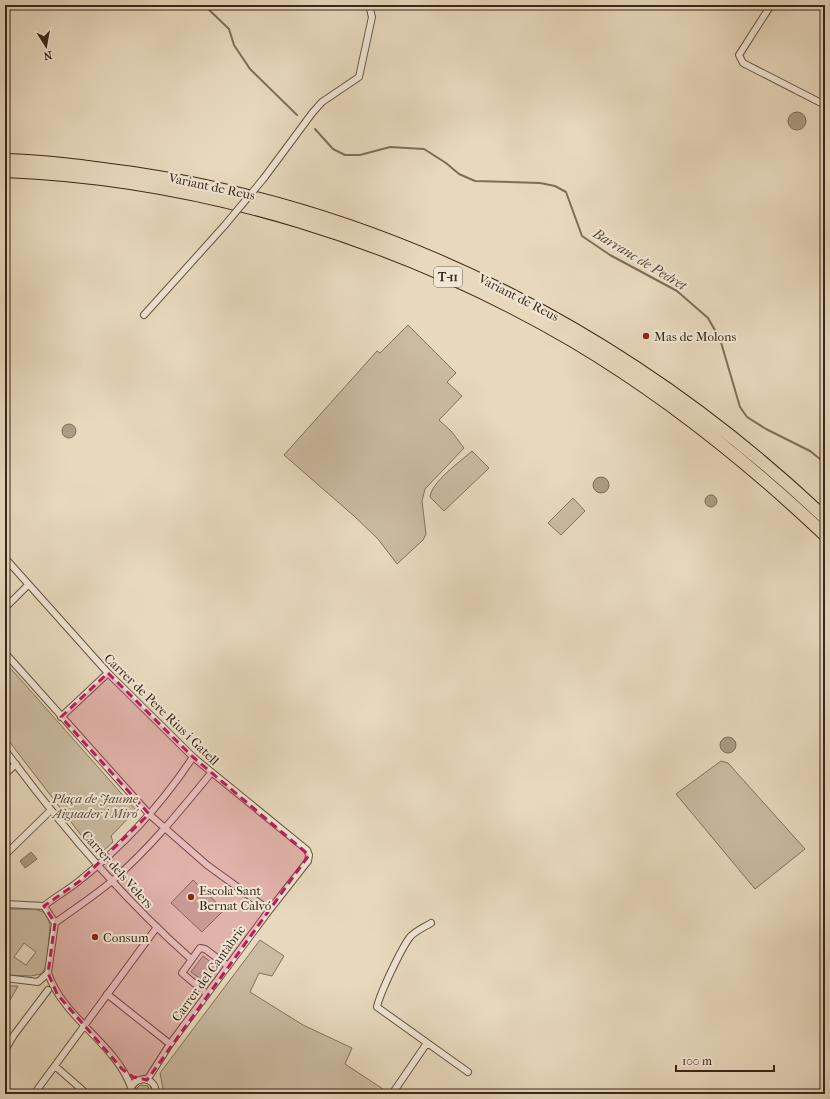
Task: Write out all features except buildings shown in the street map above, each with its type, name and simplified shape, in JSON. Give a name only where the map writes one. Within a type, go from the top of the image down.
[{"type":"highway","name":"Variant de Reus","points":[[5,160],[86,166],[165,178],[241,193],[323,216],[395,241],[455,267],[516,296],[578,331],[633,365],[728,435],[825,518]]},
{"type":"highway","name":"Variant de Reus","points":[[5,171],[82,178],[165,189],[237,204],[320,228],[391,253],[451,278],[511,307],[573,341],[627,375],[694,423],[739,459],[825,534]]},
{"type":"street","points":[[144,315],[225,225],[264,178],[322,102],[359,77],[372,17],[369,5]]},
{"type":"street","points":[[771,5],[739,55],[742,63],[825,105]]},
{"type":"street","name":"Carrer de Pere Rius i Gatell","points":[[5,558],[108,673],[194,758],[306,850],[310,856],[306,864]]},
{"type":"street","points":[[5,608],[28,585]]},
{"type":"street","points":[[5,653],[148,814],[165,830],[207,864],[269,910]]},
{"type":"street","points":[[61,717],[108,673]]},
{"type":"street","name":"Carrer dels Velers","points":[[5,750],[51,810],[111,882],[156,927],[192,959]]},
{"type":"street","points":[[5,904],[44,906],[80,881],[148,814],[176,783],[194,758]]},
{"type":"street","points":[[5,774],[16,764]]},
{"type":"street","points":[[55,923],[111,882],[165,830],[211,773]]},
{"type":"street","points":[[5,855],[51,810]]},
{"type":"street","name":"Carrer del Cantàbric","points":[[130,1092],[134,1082],[144,1079],[269,910],[306,864]]},
{"type":"street","points":[[44,906],[55,923],[48,973],[57,994],[122,1069],[130,1092]]},
{"type":"street","points":[[431,923],[411,936],[384,987],[377,1007],[468,1072]]},
{"type":"street","points":[[35,1094],[156,927]]},
{"type":"street","points":[[207,994],[182,973],[200,948],[205,949],[228,966]]},
{"type":"street","points":[[38,982],[48,973]]},
{"type":"street","points":[[5,978],[38,982],[48,990],[57,994]]},
{"type":"street","points":[[5,1050],[14,1035],[48,990]]},
{"type":"street","points":[[107,994],[170,1044]]},
{"type":"street","points":[[392,1094],[427,1043]]},
{"type":"street","points":[[55,1066],[87,1094]]},
{"type":"street","points":[[122,1069],[154,1085],[156,1094]]},
{"type":"highlighted area","points":[[108,673],[193,757],[309,855],[147,1080],[133,1077],[122,1069],[57,994],[48,973],[55,923],[44,906],[80,881],[149,814],[61,717]]},
{"type":"green space","points":[[408,325],[456,373],[447,382],[462,396],[439,420],[451,431],[464,448],[425,489],[422,501],[426,534],[423,540],[397,564],[378,539],[284,455],[377,351],[380,353]]},
{"type":"green space","points":[[472,451],[489,468],[444,511],[430,497],[432,491],[441,478]]},
{"type":"green space","points":[[573,498],[585,511],[561,535],[548,523]]},
{"type":"green space","name":"Plaça de Jaume Aiguader i Miró","points":[[5,662],[136,810],[111,836],[113,842],[102,852],[96,851],[81,835],[5,736]]},
{"type":"green space","points":[[721,761],[728,763],[805,849],[755,889],[676,794]]},
{"type":"green space","points":[[193,880],[224,910],[202,932],[171,903]]},
{"type":"green space","points":[[5,909],[36,909],[45,913],[50,924],[47,966],[41,974],[31,976],[5,975]],"holes":[[[24,943],[36,952],[26,965],[14,957]]]},
{"type":"green space","points":[[260,940],[284,956],[272,976],[259,973],[250,992],[303,1025],[352,1048],[345,1064],[383,1089],[379,1094],[164,1094],[160,1073]]},
{"type":"green space","points":[[203,956],[217,967],[205,982],[191,972]]},
{"type":"green space","points":[[5,986],[18,986],[5,1009]]},
{"type":"green space","points":[[140,1085],[148,1086],[150,1094],[136,1094],[136,1089]]},
{"type":"shaded area","points":[[797,112],[803,115],[806,121],[803,127],[797,130],[791,127],[788,121],[791,115]]},
{"type":"shaded area","points":[[66,424],[72,424],[76,428],[76,434],[72,438],[66,438],[62,434],[62,428]]},
{"type":"shaded area","points":[[601,477],[607,479],[609,485],[607,491],[601,493],[595,491],[593,485],[595,479]]},
{"type":"shaded area","points":[[709,495],[713,495],[717,501],[713,507],[709,507],[705,503],[705,499]]},
{"type":"shaded area","points":[[728,737],[734,739],[736,745],[734,751],[728,753],[722,751],[720,745],[722,739]]},
{"type":"shaded area","points":[[31,852],[37,859],[25,868],[20,861]]},
{"type":"waterway","name":"Barranc de Pedret","points":[[204,5],[229,29],[234,45],[250,69],[297,115]]},
{"type":"waterway","name":"Barranc de Pedret","points":[[315,129],[333,149],[345,155],[360,155],[390,147],[424,149],[446,163],[459,174],[475,181],[540,183],[555,186],[566,192],[582,236],[610,255],[677,291],[708,318],[720,339],[740,407],[747,417],[766,429],[810,451],[825,463]]},
{"type":"place","name":"Mas de Molons","points":[[646,336]]},
{"type":"place","name":"Escola Sant Bernat Calvó","points":[[191,897]]},
{"type":"place","name":"Consum","points":[[95,937]]}]
